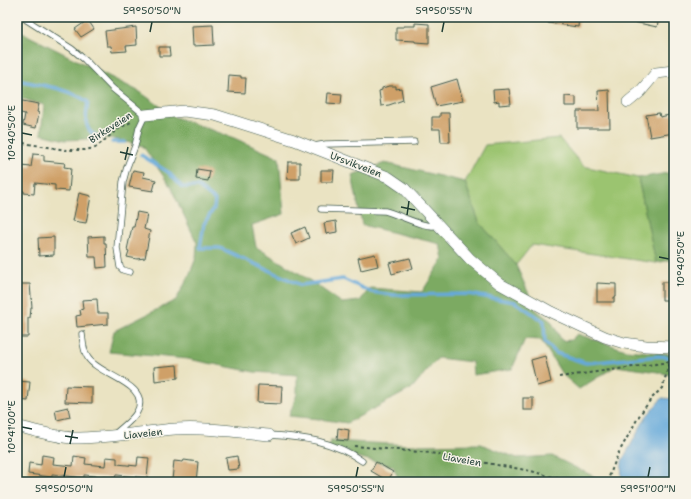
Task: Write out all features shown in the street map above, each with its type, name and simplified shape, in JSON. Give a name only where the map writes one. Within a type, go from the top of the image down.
[{"type":"street","points":[[628,102],[640,92],[656,73],[674,71]]},
{"type":"street","name":"Ursvikveien","points":[[145,115],[184,111],[215,115],[310,146],[388,176],[404,188],[470,259],[500,284],[551,312],[605,337],[624,343],[646,346],[674,347]]},
{"type":"street","name":"Liaveien","points":[[17,426],[74,438],[114,436],[175,429],[205,429],[269,435]]},
{"type":"lane","points":[[22,17],[72,49],[112,88],[145,115],[139,128],[135,146],[126,167],[123,182],[117,248],[120,267],[123,270],[130,272]]},
{"type":"lane","points":[[310,146],[326,144],[414,142]]},
{"type":"lane","points":[[321,209],[385,212],[431,227],[437,225]]},
{"type":"lane","points":[[82,334],[84,349],[89,360],[101,370],[132,387],[138,394],[140,400],[137,412],[114,436]]},
{"type":"lane","points":[[269,435],[301,437],[327,443],[345,450],[362,461]]},
{"type":"path","name":"Birkeveien","points":[[17,142],[66,150],[90,149],[95,148],[118,130],[134,120]]},
{"type":"path","points":[[559,377],[670,360],[662,388],[651,399],[639,416],[618,454],[606,482]]},
{"type":"path","name":"Liaveien","points":[[351,445],[430,453],[531,471],[570,482]]},
{"type":"green space","points":[[17,30],[140,92],[175,117],[234,138],[279,158],[284,214],[252,225],[256,247],[302,275],[342,303],[360,301],[370,288],[422,292],[443,259],[440,244],[362,225],[352,175],[385,163],[465,182],[479,222],[516,265],[536,310],[551,321],[562,341],[571,340],[577,334],[626,350],[674,354],[674,376],[658,372],[616,366],[579,389],[562,374],[541,340],[525,339],[512,369],[473,375],[472,362],[438,358],[411,389],[347,423],[289,416],[297,394],[297,375],[254,372],[188,359],[109,352],[114,331],[176,300],[189,276],[196,258],[197,243],[170,186],[143,146],[111,138],[65,140],[41,134],[44,105],[17,97]]},
{"type":"green space","points":[[559,138],[583,166],[638,178],[656,263],[532,245],[516,265],[479,222],[465,182],[485,145]]},
{"type":"green space","points":[[674,172],[674,259],[656,263],[638,178]]},
{"type":"green space","points":[[330,441],[413,445],[481,444],[517,458],[552,456],[601,480],[601,482],[513,482],[398,478],[393,466],[328,450]]},
{"type":"water","points":[[662,398],[674,399],[674,482],[621,482],[622,461],[646,417]]},
{"type":"building","points":[[548,17],[579,17],[578,27],[548,23]]},
{"type":"building","points":[[629,17],[659,17],[657,27],[629,21]]},
{"type":"building","points":[[88,20],[94,29],[81,37],[75,29]]},
{"type":"building","points":[[415,23],[429,24],[429,43],[396,40],[396,27],[415,26]]},
{"type":"building","points":[[213,25],[214,45],[193,46],[192,26]]},
{"type":"building","points":[[136,27],[137,45],[126,46],[127,51],[112,52],[111,46],[107,46],[105,31]]},
{"type":"building","points":[[159,47],[169,47],[170,56],[159,56]]},
{"type":"building","points":[[229,75],[246,78],[245,93],[228,92]]},
{"type":"building","points":[[457,79],[463,101],[436,106],[431,87]]},
{"type":"building","points":[[396,86],[396,89],[401,88],[403,100],[381,106],[379,91],[382,90],[382,88]]},
{"type":"building","points":[[509,89],[511,104],[499,105],[499,101],[494,102],[493,90]]},
{"type":"building","points":[[609,90],[610,128],[577,128],[577,111],[599,111],[598,91]]},
{"type":"building","points":[[328,93],[342,94],[341,104],[327,103]]},
{"type":"building","points":[[565,96],[576,97],[576,106],[565,106]]},
{"type":"building","points":[[17,100],[39,104],[36,128],[23,125],[25,114],[17,112]]},
{"type":"building","points":[[440,113],[449,113],[450,142],[441,142],[440,129],[432,129],[432,117],[440,117]]},
{"type":"building","points":[[659,113],[660,117],[674,114],[674,133],[650,137],[646,115]]},
{"type":"building","points":[[33,154],[44,155],[44,161],[65,163],[64,167],[71,168],[69,191],[55,190],[55,185],[35,183],[34,194],[24,193],[24,191],[17,190],[17,179],[19,179],[21,166],[31,167]]},
{"type":"building","points":[[288,162],[300,162],[300,179],[287,179]]},
{"type":"building","points":[[197,169],[210,171],[208,181],[196,179]]},
{"type":"building","points":[[133,170],[144,172],[143,177],[156,180],[153,191],[129,187]]},
{"type":"building","points":[[321,170],[334,170],[333,182],[321,182]]},
{"type":"building","points":[[79,193],[91,196],[86,223],[73,221]]},
{"type":"building","points":[[137,212],[147,214],[144,229],[150,231],[145,258],[137,259],[127,257],[129,251],[127,250]]},
{"type":"building","points":[[336,221],[337,232],[326,234],[324,223]]},
{"type":"building","points":[[305,227],[309,238],[296,244],[291,233]]},
{"type":"building","points":[[104,236],[104,243],[106,243],[107,267],[97,268],[96,257],[89,257],[88,237]]},
{"type":"building","points":[[54,237],[54,255],[39,256],[38,238]]},
{"type":"building","points":[[375,254],[378,266],[361,270],[358,258]]},
{"type":"building","points":[[410,258],[413,268],[392,274],[389,263]]},
{"type":"building","points":[[662,282],[674,283],[673,300],[662,300]]},
{"type":"building","points":[[597,283],[616,284],[616,297],[614,297],[614,302],[597,302]]},
{"type":"building","points":[[17,284],[30,284],[32,308],[30,318],[28,318],[28,337],[17,337]]},
{"type":"building","points":[[97,299],[98,313],[108,313],[108,324],[77,327],[76,316],[81,315],[80,310],[83,309],[82,300]]},
{"type":"building","points":[[545,356],[551,382],[537,386],[531,360]]},
{"type":"building","points":[[177,365],[178,378],[155,381],[154,367]]},
{"type":"building","points":[[17,381],[30,382],[28,401],[17,400]]},
{"type":"building","points":[[258,385],[282,386],[281,404],[257,403]]},
{"type":"building","points":[[66,386],[92,387],[92,403],[65,402]]},
{"type":"building","points":[[523,398],[533,398],[533,410],[523,410]]},
{"type":"building","points":[[68,407],[70,417],[57,420],[55,410]]},
{"type":"building","points":[[338,428],[349,430],[348,441],[337,440]]},
{"type":"building","points":[[42,455],[54,457],[53,464],[73,466],[74,456],[86,458],[85,464],[105,466],[106,457],[117,458],[117,464],[137,466],[138,457],[149,458],[147,478],[116,475],[115,478],[84,475],[84,478],[52,474],[52,477],[28,474],[29,463],[41,465]]},
{"type":"building","points":[[237,456],[239,469],[228,470],[226,458]]},
{"type":"building","points":[[184,460],[198,462],[196,482],[178,482],[172,480],[174,461],[183,462]]},
{"type":"building","points":[[376,462],[393,472],[388,481],[371,471]]},
{"type":"waterway","points":[[17,80],[63,90],[88,102],[86,122],[90,131],[99,137]]},
{"type":"waterway","points":[[112,142],[125,142]]},
{"type":"waterway","points":[[141,155],[168,172],[182,187],[198,187],[215,200],[214,208],[204,224],[200,248],[220,248],[301,285],[343,279],[371,292],[394,295],[468,294],[515,302],[544,321],[545,342],[556,353],[586,363],[659,356],[674,358]]}]
